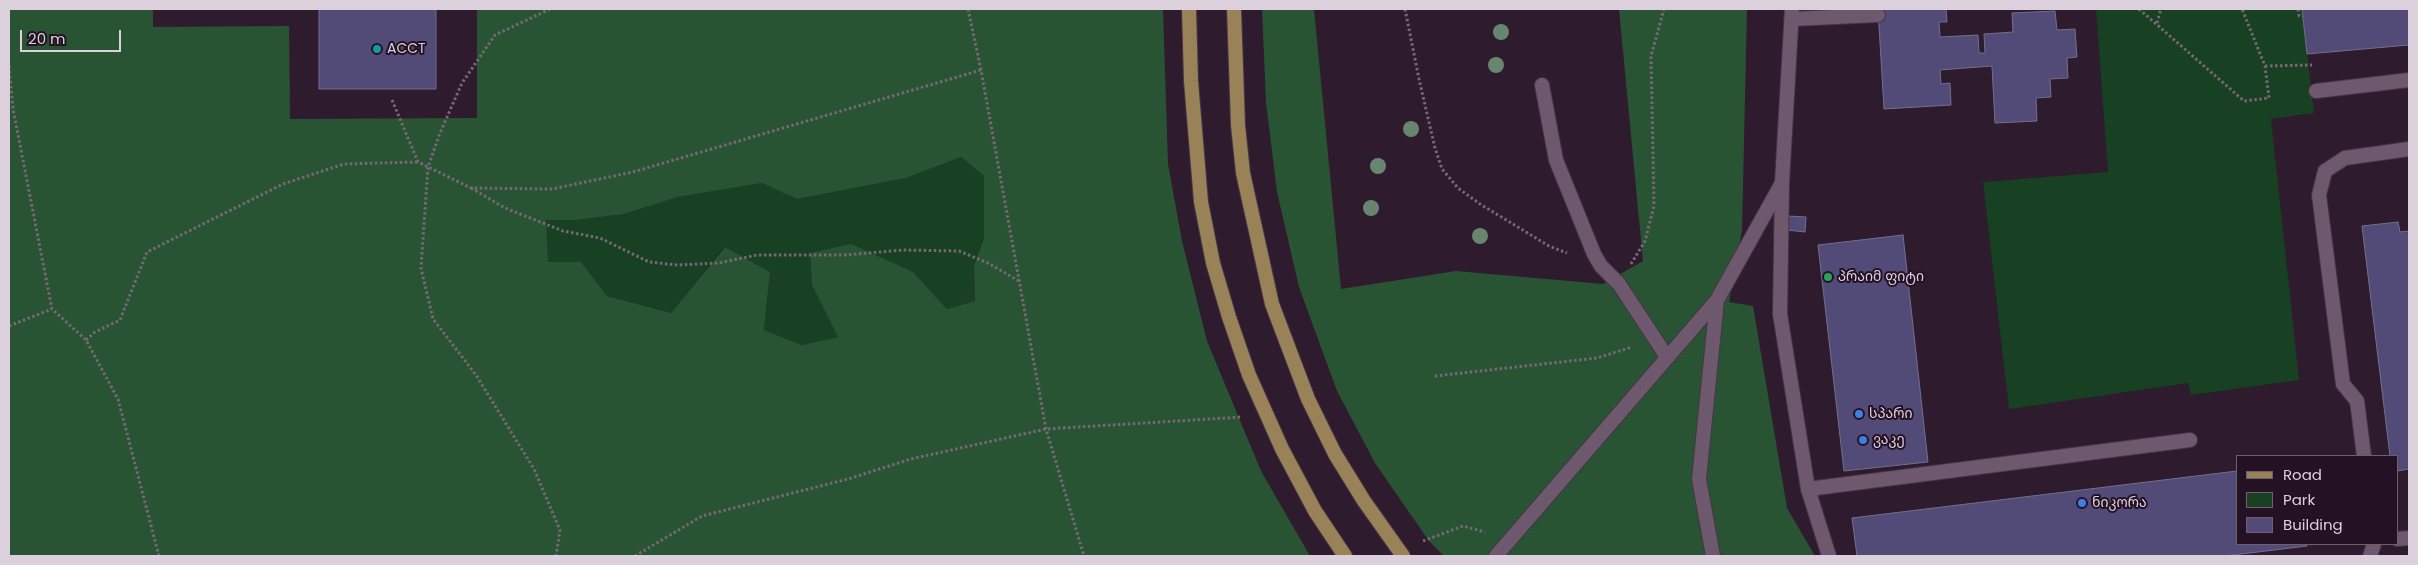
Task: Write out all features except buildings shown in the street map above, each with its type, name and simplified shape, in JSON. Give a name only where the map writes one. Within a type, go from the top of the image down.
[{"type":"main road","points":[[1188,9],[1195,148],[1201,202],[1213,263],[1249,375],[1282,449],[1315,511],[1345,556]]},
{"type":"main road","points":[[1234,9],[1238,125],[1243,173],[1272,304],[1308,399],[1334,454],[1364,502],[1403,556]]},
{"type":"street","points":[[1829,556],[1808,489],[1780,314],[1782,183],[1792,14],[1878,15]]},
{"type":"street","points":[[2316,91],[2409,80]]},
{"type":"street","points":[[1542,85],[1556,160],[1584,232],[1601,266],[1620,284],[1667,357]]},
{"type":"street","points":[[2364,455],[2357,401],[2343,384],[2318,195],[2325,171],[2344,158],[2409,149]]},
{"type":"street","points":[[1496,556],[1717,300],[1782,183]]},
{"type":"street","points":[[1713,556],[1699,479],[1717,300]]},
{"type":"street","points":[[1808,489],[2190,440]]},
{"type":"path","points":[[550,9],[495,35],[462,83],[440,133],[428,167],[421,268],[433,319],[476,375],[534,469],[560,530],[556,556]]},
{"type":"path","points":[[968,9],[981,70],[1046,429],[1084,556]]},
{"type":"path","points":[[1406,9],[1419,79],[1435,148],[1442,169],[1458,188],[1516,227],[1549,246],[1601,266]]},
{"type":"path","points":[[1620,284],[1645,241],[1654,206],[1650,56],[1664,9]]},
{"type":"path","points":[[2139,9],[2244,100],[2269,98],[2265,66],[2242,9]]},
{"type":"path","points":[[2157,23],[2161,9]]},
{"type":"path","points":[[2298,9],[2299,16],[2302,16]]},
{"type":"path","points":[[9,66],[13,109],[52,309],[86,340],[118,399],[159,556]]},
{"type":"path","points":[[471,188],[552,189],[634,172],[981,70]]},
{"type":"path","points":[[392,100],[418,162]]},
{"type":"path","points":[[86,340],[95,332],[120,320],[147,252],[283,184],[344,164],[418,162],[471,188],[504,208],[563,231],[600,238],[649,262],[678,265],[719,263],[757,255],[845,255],[903,250],[959,252],[988,263],[1019,281]]},
{"type":"path","points":[[9,326],[52,309]]},
{"type":"path","points":[[1435,376],[1597,358],[1656,338]]},
{"type":"path","points":[[635,556],[702,516],[848,478],[910,459],[1046,429],[1243,417]]},
{"type":"path","points":[[1420,542],[1463,526],[1510,539]]},
{"type":"green space","points":[[9,9],[153,9],[153,27],[289,26],[290,119],[477,118],[477,9],[1163,9],[1168,164],[1182,241],[1207,341],[1261,471],[1310,556],[9,556]],"holes":[[[961,157],[984,176],[984,238],[974,266],[975,301],[947,309],[913,272],[851,244],[810,253],[812,285],[838,337],[802,345],[764,330],[770,272],[725,247],[671,313],[607,296],[581,262],[548,262],[546,220],[576,220],[624,214],[678,197],[762,183],[797,199],[906,178]]]},
{"type":"green space","points":[[1262,9],[1314,9],[1341,289],[1456,271],[1603,284],[1643,261],[1619,9],[1747,9],[1742,230],[1729,302],[1753,306],[1787,508],[1815,556],[1444,556],[1429,541],[1375,463],[1337,391],[1299,287],[1277,192],[1266,102]]},
{"type":"green space","points":[[2096,9],[2302,9],[2314,113],[2271,119],[2299,380],[2191,395],[2188,383],[2009,409],[1983,182],[2108,172]]},
{"type":"green space","points":[[961,157],[984,176],[984,238],[974,266],[975,301],[947,309],[913,272],[810,253],[812,285],[838,337],[802,345],[764,330],[770,272],[724,247],[671,313],[607,296],[581,262],[548,262],[545,220],[576,220],[624,214],[678,197],[762,183],[797,199],[906,178]]},
{"type":"place","name":"ACCT","points":[[377,49]]},
{"type":"place","name":"პრაიმ ფიტი","points":[[1828,277]]},
{"type":"place","name":"სპარი","points":[[1859,414]]},
{"type":"place","name":"ვაკე","points":[[1863,440]]},
{"type":"place","name":"ნიკორა","points":[[2082,503]]}]
